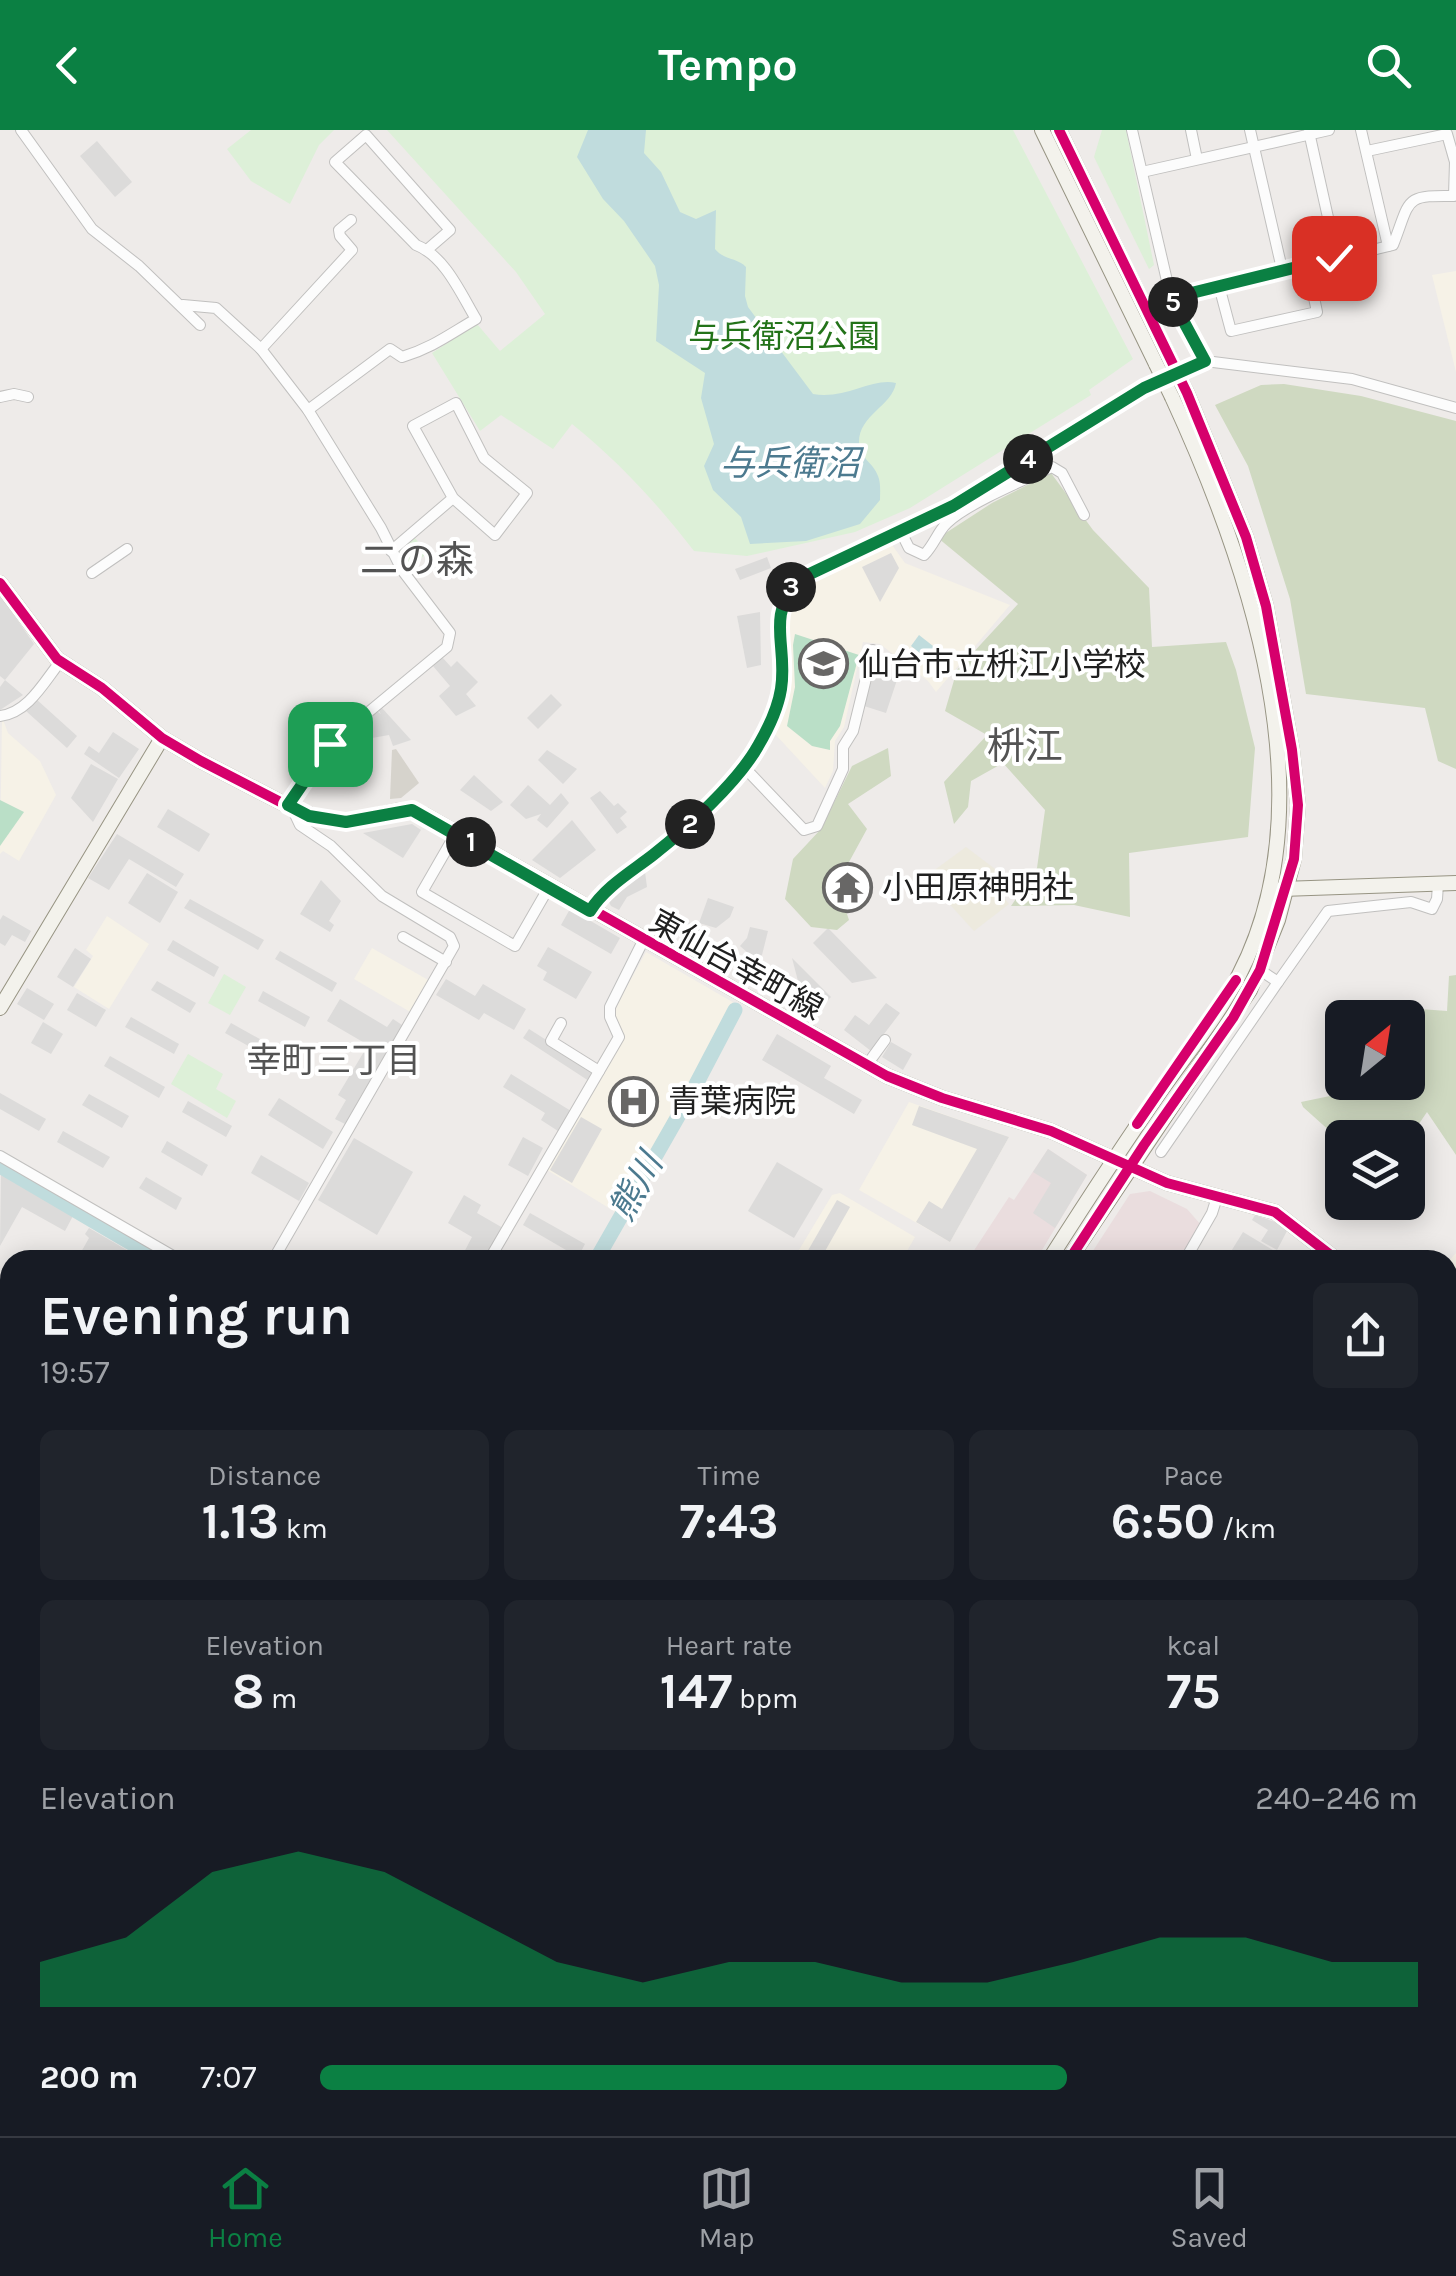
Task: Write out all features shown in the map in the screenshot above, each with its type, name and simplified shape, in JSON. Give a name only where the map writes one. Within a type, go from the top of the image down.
[{"type":"street","points":[[21,130],[92,229],[200,325]]},
{"type":"street","points":[[1042,130],[1162,360]]},
{"type":"street","points":[[1058,130],[1240,522],[1266,606],[1298,805],[1294,859],[1260,970],[1233,1018],[1075,1250]]},
{"type":"street","points":[[1132,130],[1171,298],[1205,361]]},
{"type":"street","points":[[1191,130],[1197,159]]},
{"type":"street","points":[[1250,130],[1282,269]]},
{"type":"street","points":[[1142,172],[1328,130]]},
{"type":"street","points":[[1361,130],[1388,246]]},
{"type":"street","points":[[308,410],[390,349],[402,357],[420,352],[443,342],[476,319],[456,284],[428,249],[416,245],[335,162],[364,132],[461,240]]},
{"type":"street","points":[[1309,132],[1338,258]]},
{"type":"street","points":[[1171,298],[1393,245],[1410,201],[1417,195],[1454,196],[1455,162],[1447,134],[1367,151]]},
{"type":"street","points":[[260,348],[352,250],[339,230],[350,220]]},
{"type":"street","points":[[428,249],[450,230]]},
{"type":"street","points":[[1219,286],[1231,330],[1317,312],[1307,264]]},
{"type":"street","points":[[183,306],[216,308],[260,348],[308,410],[381,528],[391,551],[450,633],[447,647],[330,744],[290,806],[300,825],[331,846],[382,896],[450,937],[454,946],[279,1250]]},
{"type":"street","points":[[590,911],[603,894],[678,835],[757,749],[781,692],[783,664],[778,619],[782,602],[807,573],[953,506],[1144,388],[1205,361],[1352,379],[1456,408]]},
{"type":"street","points":[[1055,1250],[1239,976],[1268,889],[1279,799],[1275,731],[1242,576],[1179,395]]},
{"type":"street","points":[[0,397],[28,397]]},
{"type":"street","points":[[456,403],[484,458],[527,493],[495,535],[452,498],[413,426],[456,403]]},
{"type":"street","points":[[900,530],[909,548],[924,555],[946,523],[1009,486],[1052,467],[1062,473],[1084,515]]},
{"type":"street","points":[[391,551],[452,498]]},
{"type":"street","points":[[92,573],[127,548]]},
{"type":"street","name":"東仙台幸町線","points":[[0,583],[60,662],[102,688],[162,738],[290,806],[326,820],[346,822],[412,810],[866,1066],[942,1098],[1051,1131],[1167,1183],[1275,1212],[1325,1250]]},
{"type":"street","points":[[743,766],[804,830],[817,826],[843,769],[842,746],[853,731],[873,650]]},
{"type":"street","points":[[0,716],[15,713],[26,704],[60,662]]},
{"type":"street","points":[[0,1008],[4,990],[162,738]]},
{"type":"street","points":[[456,833],[422,892],[515,946],[549,887]]},
{"type":"street","points":[[1268,889],[1456,883]]},
{"type":"street","points":[[1161,1152],[1328,910],[1411,902],[1432,909],[1438,900],[1438,884]]},
{"type":"street","points":[[403,937],[446,962]]},
{"type":"street","points":[[496,1250],[619,1036],[610,1008],[643,941]]},
{"type":"street","points":[[1260,970],[1278,982]]},
{"type":"street","points":[[562,1023],[551,1040],[600,1071]]},
{"type":"street","points":[[866,1066],[885,1040]]},
{"type":"street","points":[[0,1156],[163,1250]]},
{"type":"street","points":[[1192,1250],[1217,1197]]},
{"type":"shaded area","points":[[97,141],[132,182],[115,197],[80,156]]},
{"type":"shaded area","points":[[1456,271],[1456,372],[1432,275]]},
{"type":"shaded area","name":"仙台市立枡江小学校","points":[[890,542],[905,563],[1010,605],[936,692],[928,681],[880,644],[863,642],[844,727],[835,741],[833,771],[825,788],[774,733],[790,686],[783,617],[787,601],[796,589]]},
{"type":"shaded area","points":[[891,553],[899,568],[880,602],[862,567]]},
{"type":"shaded area","points":[[767,557],[771,568],[740,580],[735,569]]},
{"type":"shaded area","points":[[0,595],[34,644],[5,680],[0,676]]},
{"type":"shaded area","points":[[760,612],[761,665],[747,668],[737,616]]},
{"type":"shaded area","points":[[442,657],[451,667],[457,661],[478,682],[466,694],[476,706],[456,716],[439,696],[450,686],[433,666]]},
{"type":"shaded area","points":[[876,667],[897,680],[886,713],[864,706]]},
{"type":"shaded area","points":[[5,680],[23,695],[0,710],[0,687]]},
{"type":"shaded area","points":[[551,694],[562,705],[538,729],[527,718]]},
{"type":"shaded area","points":[[36,699],[77,736],[67,748],[26,711]]},
{"type":"shaded area","points":[[382,708],[411,740],[393,746],[389,735],[372,738],[366,721],[377,711],[381,714]]},
{"type":"shaded area","points":[[2,717],[8,733],[40,761],[56,795],[19,861],[3,851],[0,854]]},
{"type":"shaded area","points":[[113,732],[139,749],[119,778],[84,754],[89,746],[99,753]]},
{"type":"shaded area","points":[[396,749],[419,783],[401,798],[390,799],[392,750]]},
{"type":"shaded area","points":[[547,750],[577,769],[563,784],[538,760]]},
{"type":"shaded area","points":[[91,764],[118,779],[93,822],[71,798]]},
{"type":"shaded area","points":[[474,775],[503,802],[491,811],[460,790]]},
{"type":"shaded area","points":[[528,785],[550,805],[561,793],[569,803],[547,828],[537,820],[541,814],[526,819],[510,805]]},
{"type":"shaded area","points":[[600,791],[614,806],[618,803],[627,812],[620,818],[627,827],[617,834],[590,798]]},
{"type":"shaded area","points":[[168,809],[210,834],[199,852],[157,827]]},
{"type":"shaded area","points":[[572,820],[596,850],[560,878],[532,860]]},
{"type":"shaded area","points":[[412,824],[421,830],[403,858],[363,833]]},
{"type":"shaded area","points":[[117,834],[184,874],[176,887],[129,859],[109,890],[88,878]]},
{"type":"shaded area","points":[[966,847],[1007,878],[995,887],[1009,904],[974,931],[925,877]]},
{"type":"shaded area","points":[[645,872],[647,887],[627,897],[619,910],[611,906],[608,900]]},
{"type":"shaded area","points":[[147,873],[178,892],[160,923],[128,903]]},
{"type":"shaded area","points":[[321,880],[341,901],[329,921],[334,925],[330,932],[300,914]]},
{"type":"shaded area","points":[[708,898],[734,907],[730,917],[716,928],[699,923]]},
{"type":"shaded area","points":[[190,899],[264,940],[258,950],[184,908]]},
{"type":"shaded area","points":[[570,909],[620,938],[611,954],[561,925]]},
{"type":"shaded area","points":[[668,910],[702,930],[693,957],[680,952],[686,929],[664,917]]},
{"type":"shaded area","points":[[3,915],[31,931],[25,942],[12,935],[5,946],[0,943]]},
{"type":"shaded area","points":[[107,916],[149,944],[109,1009],[74,987],[93,956],[86,950]]},
{"type":"shaded area","points":[[750,927],[768,931],[762,955],[755,959],[740,946]]},
{"type":"shaded area","points":[[828,928],[877,978],[852,983],[813,943]]},
{"type":"shaded area","points":[[173,940],[219,967],[214,977],[167,950]]},
{"type":"shaded area","points":[[548,947],[592,972],[576,999],[543,980],[547,972],[537,966]]},
{"type":"shaded area","points":[[75,948],[91,959],[73,987],[57,977]]},
{"type":"shaded area","points":[[372,948],[430,981],[412,1013],[354,979]]},
{"type":"shaded area","points":[[280,951],[337,983],[332,992],[275,959]]},
{"type":"shaded area","name":"青葉病院","points":[[646,952],[736,1004],[617,1213],[547,1170],[622,1032],[615,1017],[617,1004]]},
{"type":"shaded area","points":[[792,958],[831,997],[823,1005],[798,981]]},
{"type":"shaded area","points":[[446,979],[475,996],[483,984],[526,1009],[514,1030],[484,1013],[479,1020],[436,995]]},
{"type":"shaded area","points":[[157,981],[196,1003],[190,1013],[151,990]]},
{"type":"shaded area","points":[[27,988],[54,1004],[44,1020],[17,1004]]},
{"type":"shaded area","points":[[263,991],[310,1017],[305,1027],[258,1001]]},
{"type":"shaded area","points":[[77,993],[106,1010],[96,1027],[67,1010]]},
{"type":"shaded area","points":[[340,999],[387,1027],[393,1019],[405,1027],[347,1125],[335,1119],[346,1100],[338,1095],[368,1045],[327,1021]]},
{"type":"shaded area","points":[[886,1003],[900,1013],[871,1051],[844,1030],[855,1015],[869,1025]]},
{"type":"shaded area","points":[[131,1017],[179,1044],[174,1054],[125,1027]]},
{"type":"shaded area","points":[[43,1022],[63,1034],[51,1054],[31,1043]]},
{"type":"shaded area","points":[[231,1023],[283,1052],[277,1062],[225,1033]]},
{"type":"shaded area","points":[[529,1029],[595,1071],[589,1081],[523,1038]]},
{"type":"shaded area","points":[[777,1034],[831,1066],[824,1078],[862,1100],[854,1114],[762,1060]]},
{"type":"shaded area","points":[[891,1042],[912,1054],[903,1070],[882,1057]]},
{"type":"shaded area","points":[[110,1056],[165,1087],[159,1098],[104,1066]]},
{"type":"shaded area","points":[[511,1074],[571,1111],[558,1131],[541,1120],[545,1113],[503,1087]]},
{"type":"shaded area","points":[[0,1093],[46,1119],[39,1131],[0,1109]]},
{"type":"shaded area","points":[[89,1094],[129,1116],[122,1128],[82,1105]]},
{"type":"shaded area","points":[[279,1098],[333,1132],[323,1149],[268,1115]]},
{"type":"shaded area","points":[[188,1101],[232,1126],[226,1137],[182,1112]]},
{"type":"shaded area","points":[[909,1102],[1009,1137],[950,1242],[859,1190]]},
{"type":"shaded area","points":[[919,1106],[1009,1137],[950,1242],[916,1222],[929,1201],[942,1209],[977,1149],[912,1125]]},
{"type":"shaded area","points":[[581,1117],[602,1129],[572,1183],[550,1170]]},
{"type":"shaded area","points":[[63,1131],[110,1157],[103,1168],[57,1142]]},
{"type":"shaded area","points":[[523,1137],[543,1148],[528,1176],[508,1165]]},
{"type":"shaded area","points":[[354,1138],[413,1172],[377,1235],[318,1200]]},
{"type":"shaded area","points":[[167,1141],[208,1165],[202,1176],[161,1152]]},
{"type":"shaded area","points":[[1048,1149],[1087,1175],[1042,1250],[974,1250],[1009,1197],[1014,1200]]},
{"type":"shaded area","points":[[1048,1149],[1087,1175],[1055,1228],[1033,1213],[1051,1183],[1033,1172]]},
{"type":"shaded area","points":[[261,1155],[309,1183],[299,1201],[251,1173]]},
{"type":"shaded area","points":[[777,1162],[823,1189],[794,1238],[748,1211]]},
{"type":"shaded area","points":[[1,1171],[74,1214],[65,1231],[22,1207],[0,1246]]},
{"type":"shaded area","points":[[146,1177],[182,1198],[176,1210],[139,1188]]},
{"type":"shaded area","points":[[1150,1191],[1187,1209],[1201,1225],[1185,1250],[1094,1250],[1130,1194]]},
{"type":"shaded area","points":[[840,1193],[915,1237],[908,1250],[799,1250],[832,1195]]},
{"type":"shaded area","points":[[464,1195],[481,1205],[477,1213],[503,1228],[491,1250],[465,1250],[472,1237],[448,1223]]},
{"type":"shaded area","points":[[837,1200],[850,1207],[826,1250],[808,1250]]},
{"type":"shaded area","points":[[530,1213],[585,1244],[582,1250],[566,1250],[523,1225]]},
{"type":"shaded area","points":[[1255,1215],[1287,1231],[1277,1250],[1261,1241],[1268,1230],[1252,1220]]},
{"type":"shaded area","points":[[89,1228],[127,1250],[82,1250],[89,1238],[85,1234]]},
{"type":"shaded area","points":[[1243,1232],[1273,1250],[1232,1250]]},
{"type":"green space","points":[[251,130],[334,130],[319,145],[290,204],[251,181],[227,149]]},
{"type":"green space","name":"与兵衛沼公園","points":[[387,130],[1013,130],[1133,359],[1089,390],[1091,395],[910,508],[855,532],[747,556],[694,551],[637,484],[572,424],[553,449],[501,415],[480,431],[432,353],[477,324],[500,351],[545,314],[516,272]]},
{"type":"green space","points":[[1102,130],[1126,130],[1154,265],[1149,269],[1094,157]]},
{"type":"green space","points":[[1284,384],[1361,396],[1456,421],[1456,769],[1438,761],[1425,708],[1306,694],[1290,599],[1248,466],[1215,405],[1261,385]]},
{"type":"green space","points":[[1051,473],[1093,530],[1149,588],[1152,647],[1226,642],[1255,748],[1248,837],[1129,853],[1130,917],[1074,905],[1011,906],[1037,868],[1045,810],[1003,763],[971,781],[968,807],[954,824],[944,782],[987,735],[945,711],[957,670],[1018,604],[938,538],[992,503]]},
{"type":"green space","points":[[415,538],[427,553],[408,570],[398,549]]},
{"type":"green space","points":[[795,634],[859,655],[830,750],[812,746],[787,726],[795,687]]},
{"type":"green space","points":[[888,748],[891,776],[848,804],[867,829],[837,884],[849,920],[837,930],[811,927],[785,899],[793,859],[821,829],[852,766]]},
{"type":"green space","points":[[0,800],[24,812],[0,846]]},
{"type":"green space","points":[[224,974],[246,987],[230,1015],[208,1003]]},
{"type":"green space","points":[[1456,975],[1456,1155],[1427,1112],[1422,1120],[1325,1120],[1325,1127],[1303,1107],[1301,1102],[1325,1097],[1425,1100],[1425,1010],[1447,1011],[1449,976]]},
{"type":"green space","points":[[188,1054],[223,1074],[216,1089],[236,1101],[227,1118],[171,1084]]},
{"type":"water","name":"与兵衛沼","points":[[588,130],[646,130],[644,153],[661,172],[680,212],[696,219],[716,210],[715,249],[746,267],[748,307],[813,394],[836,394],[878,383],[896,383],[889,398],[860,433],[860,448],[880,482],[880,500],[860,524],[806,541],[750,544],[741,517],[713,490],[704,466],[714,444],[701,398],[705,373],[656,341],[659,285],[655,266],[624,221],[603,199],[577,157]]},
{"type":"water","points":[[919,635],[947,657],[938,668],[911,646]]},
{"type":"waterway","name":"熊川","points":[[602,1250],[735,1010]]},
{"type":"waterway","points":[[0,1166],[143,1250]]},
{"type":"cycle path","points":[[1059,130],[1187,393],[1246,537],[1266,606],[1298,805],[1294,859],[1260,970],[1233,1018],[1076,1250]]},
{"type":"cycle path","points":[[0,583],[57,659],[102,688],[162,738],[292,808],[345,822],[400,810],[425,815],[887,1076],[942,1098],[1051,1131],[1167,1183],[1275,1212],[1324,1250]]},
{"type":"cycle path","points":[[1137,1124],[1236,980]]},
{"type":"place","name":"仙台市立枡江小学校","points":[[823,664]]},
{"type":"place","name":"小田原神明社","points":[[847,887]]},
{"type":"place","name":"青葉病院","points":[[633,1101]]},
{"type":"district","name":"二の森","points":[[417,560]]},
{"type":"district","name":"枡江","points":[[1025,746]]},
{"type":"district","name":"幸町三丁目","points":[[334,1060]]},
{"type":"route","points":[[330,744],[288,805],[309,816],[346,822],[412,810],[590,911],[603,894],[689,825],[757,749],[781,692],[783,664],[778,619],[782,602],[797,580],[953,506],[1144,388],[1205,361],[1171,298],[1334,258]]}]
